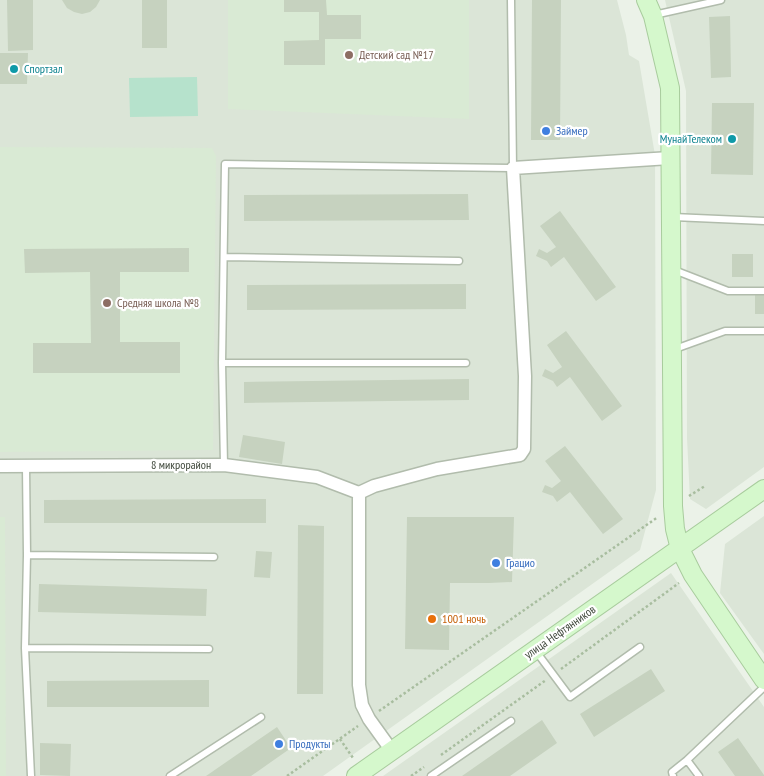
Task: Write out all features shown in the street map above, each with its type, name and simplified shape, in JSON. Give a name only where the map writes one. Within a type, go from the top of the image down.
[{"type":"street","points":[[649,8],[670,88],[671,350],[675,529],[680,549],[693,576],[764,680]]},
{"type":"street","points":[[392,751],[368,719],[362,705],[359,685],[359,493],[374,486],[437,469],[520,455],[524,449],[525,376],[512,168],[670,158]]},
{"type":"street","name":"8 микрорайон","points":[[0,466],[224,465],[316,478],[359,493]]},
{"type":"street","name":"улица Нефтянников","points":[[356,776],[764,489]]},
{"type":"lane","points":[[224,465],[222,363],[225,164],[512,168],[511,0]]},
{"type":"lane","points":[[649,8],[721,0]]},
{"type":"lane","points":[[671,216],[764,221]]},
{"type":"lane","points":[[224,257],[459,261]]},
{"type":"lane","points":[[671,269],[728,291],[764,292]]},
{"type":"lane","points":[[671,350],[725,331],[764,331]]},
{"type":"lane","points":[[222,363],[466,363]]},
{"type":"lane","points":[[26,467],[25,648],[31,776]]},
{"type":"lane","points":[[27,555],[214,557]]},
{"type":"lane","points":[[534,649],[570,697],[640,647]]},
{"type":"lane","points":[[25,648],[210,649]]},
{"type":"lane","points":[[671,775],[764,687]]},
{"type":"lane","points":[[170,776],[261,717]]},
{"type":"lane","points":[[431,776],[511,721]]},
{"type":"lane","points":[[687,760],[699,776]]},
{"type":"path","points":[[287,776],[673,506],[705,486]]},
{"type":"shaded area","points":[[0,0],[617,0],[629,55],[639,61],[655,155],[656,490],[640,550],[323,776],[0,776]]},
{"type":"shaded area","name":"Детский сад №17","points":[[228,0],[469,0],[469,119],[228,109]]},
{"type":"shaded area","points":[[665,0],[764,0],[764,467],[706,509],[690,499],[687,438],[686,91]]},
{"type":"shaded area","points":[[197,77],[198,116],[130,117],[129,78]]},
{"type":"shaded area","name":"Средняя школа №8","points":[[0,147],[212,148],[216,156],[213,450],[0,452]]},
{"type":"shaded area","points":[[764,516],[764,654],[720,593],[725,544]]},
{"type":"shaded area","points":[[0,517],[5,517],[6,776],[0,776]]},
{"type":"shaded area","points":[[671,573],[764,707],[764,776],[383,776]]},
{"type":"building","points":[[7,0],[33,0],[33,50],[8,51]]},
{"type":"building","points":[[62,0],[100,0],[90,12],[82,14],[67,8]]},
{"type":"building","points":[[142,0],[167,0],[167,48],[142,48]]},
{"type":"building","points":[[284,0],[326,0],[327,15],[361,15],[361,39],[325,39],[325,65],[284,65],[284,41],[319,40],[319,12],[284,12]]},
{"type":"building","points":[[532,0],[561,0],[560,140],[531,140]]},
{"type":"building","points":[[730,16],[731,77],[711,78],[709,17]]},
{"type":"building","name":"Спортзал","points":[[0,53],[28,53],[27,84],[0,84]]},
{"type":"building","name":"МунайТелеком","points":[[712,103],[754,103],[753,175],[711,174]]},
{"type":"building","points":[[468,194],[469,220],[244,221],[244,195]]},
{"type":"building","points":[[560,211],[616,287],[596,301],[564,257],[551,267],[547,261],[536,256],[539,249],[547,253],[556,247],[540,226]]},
{"type":"building","points":[[189,248],[189,272],[120,272],[120,342],[180,342],[180,373],[33,373],[33,343],[91,343],[90,272],[25,273],[24,249]]},
{"type":"building","points":[[732,254],[753,254],[753,277],[732,277]]},
{"type":"building","points":[[466,284],[466,309],[247,310],[247,285]]},
{"type":"building","points":[[755,294],[764,294],[764,314],[755,314]]},
{"type":"building","points":[[566,331],[622,406],[602,421],[570,377],[557,387],[553,381],[542,376],[545,369],[553,373],[562,367],[547,345]]},
{"type":"building","points":[[469,379],[469,400],[244,403],[244,382]]},
{"type":"building","points":[[243,435],[285,442],[282,464],[239,457]]},
{"type":"building","points":[[565,446],[623,519],[603,534],[570,492],[557,502],[553,496],[542,492],[545,485],[552,488],[561,481],[545,461]]},
{"type":"building","points":[[266,499],[266,523],[44,523],[44,500]]},
{"type":"building","points":[[407,517],[514,517],[512,582],[450,583],[449,650],[405,649]]},
{"type":"building","points":[[298,525],[324,526],[323,694],[297,694]]},
{"type":"building","points":[[256,551],[272,552],[270,578],[254,577]]},
{"type":"building","points":[[39,584],[207,589],[206,616],[38,612]]},
{"type":"building","points":[[651,669],[665,691],[594,737],[580,714]]},
{"type":"building","points":[[209,680],[209,707],[47,707],[47,681]]},
{"type":"building","points":[[542,720],[557,743],[510,776],[462,776]]},
{"type":"building","points":[[277,727],[291,748],[251,776],[206,776]]},
{"type":"building","points":[[738,738],[764,776],[735,776],[718,752]]},
{"type":"building","points":[[40,743],[71,744],[70,776],[40,775]]},
{"type":"place","name":"Детский сад №17","points":[[349,55]]},
{"type":"place","name":"Спортзал","points":[[14,69]]},
{"type":"place","name":"Займер","points":[[546,131]]},
{"type":"place","name":"МунайТелеком","points":[[732,139]]},
{"type":"place","name":"Средняя школа №8","points":[[107,303]]},
{"type":"place","name":"Грацио","points":[[496,563]]},
{"type":"place","name":"1001 ночь","points":[[432,619]]},
{"type":"place","name":"Продукты","points":[[279,744]]}]
